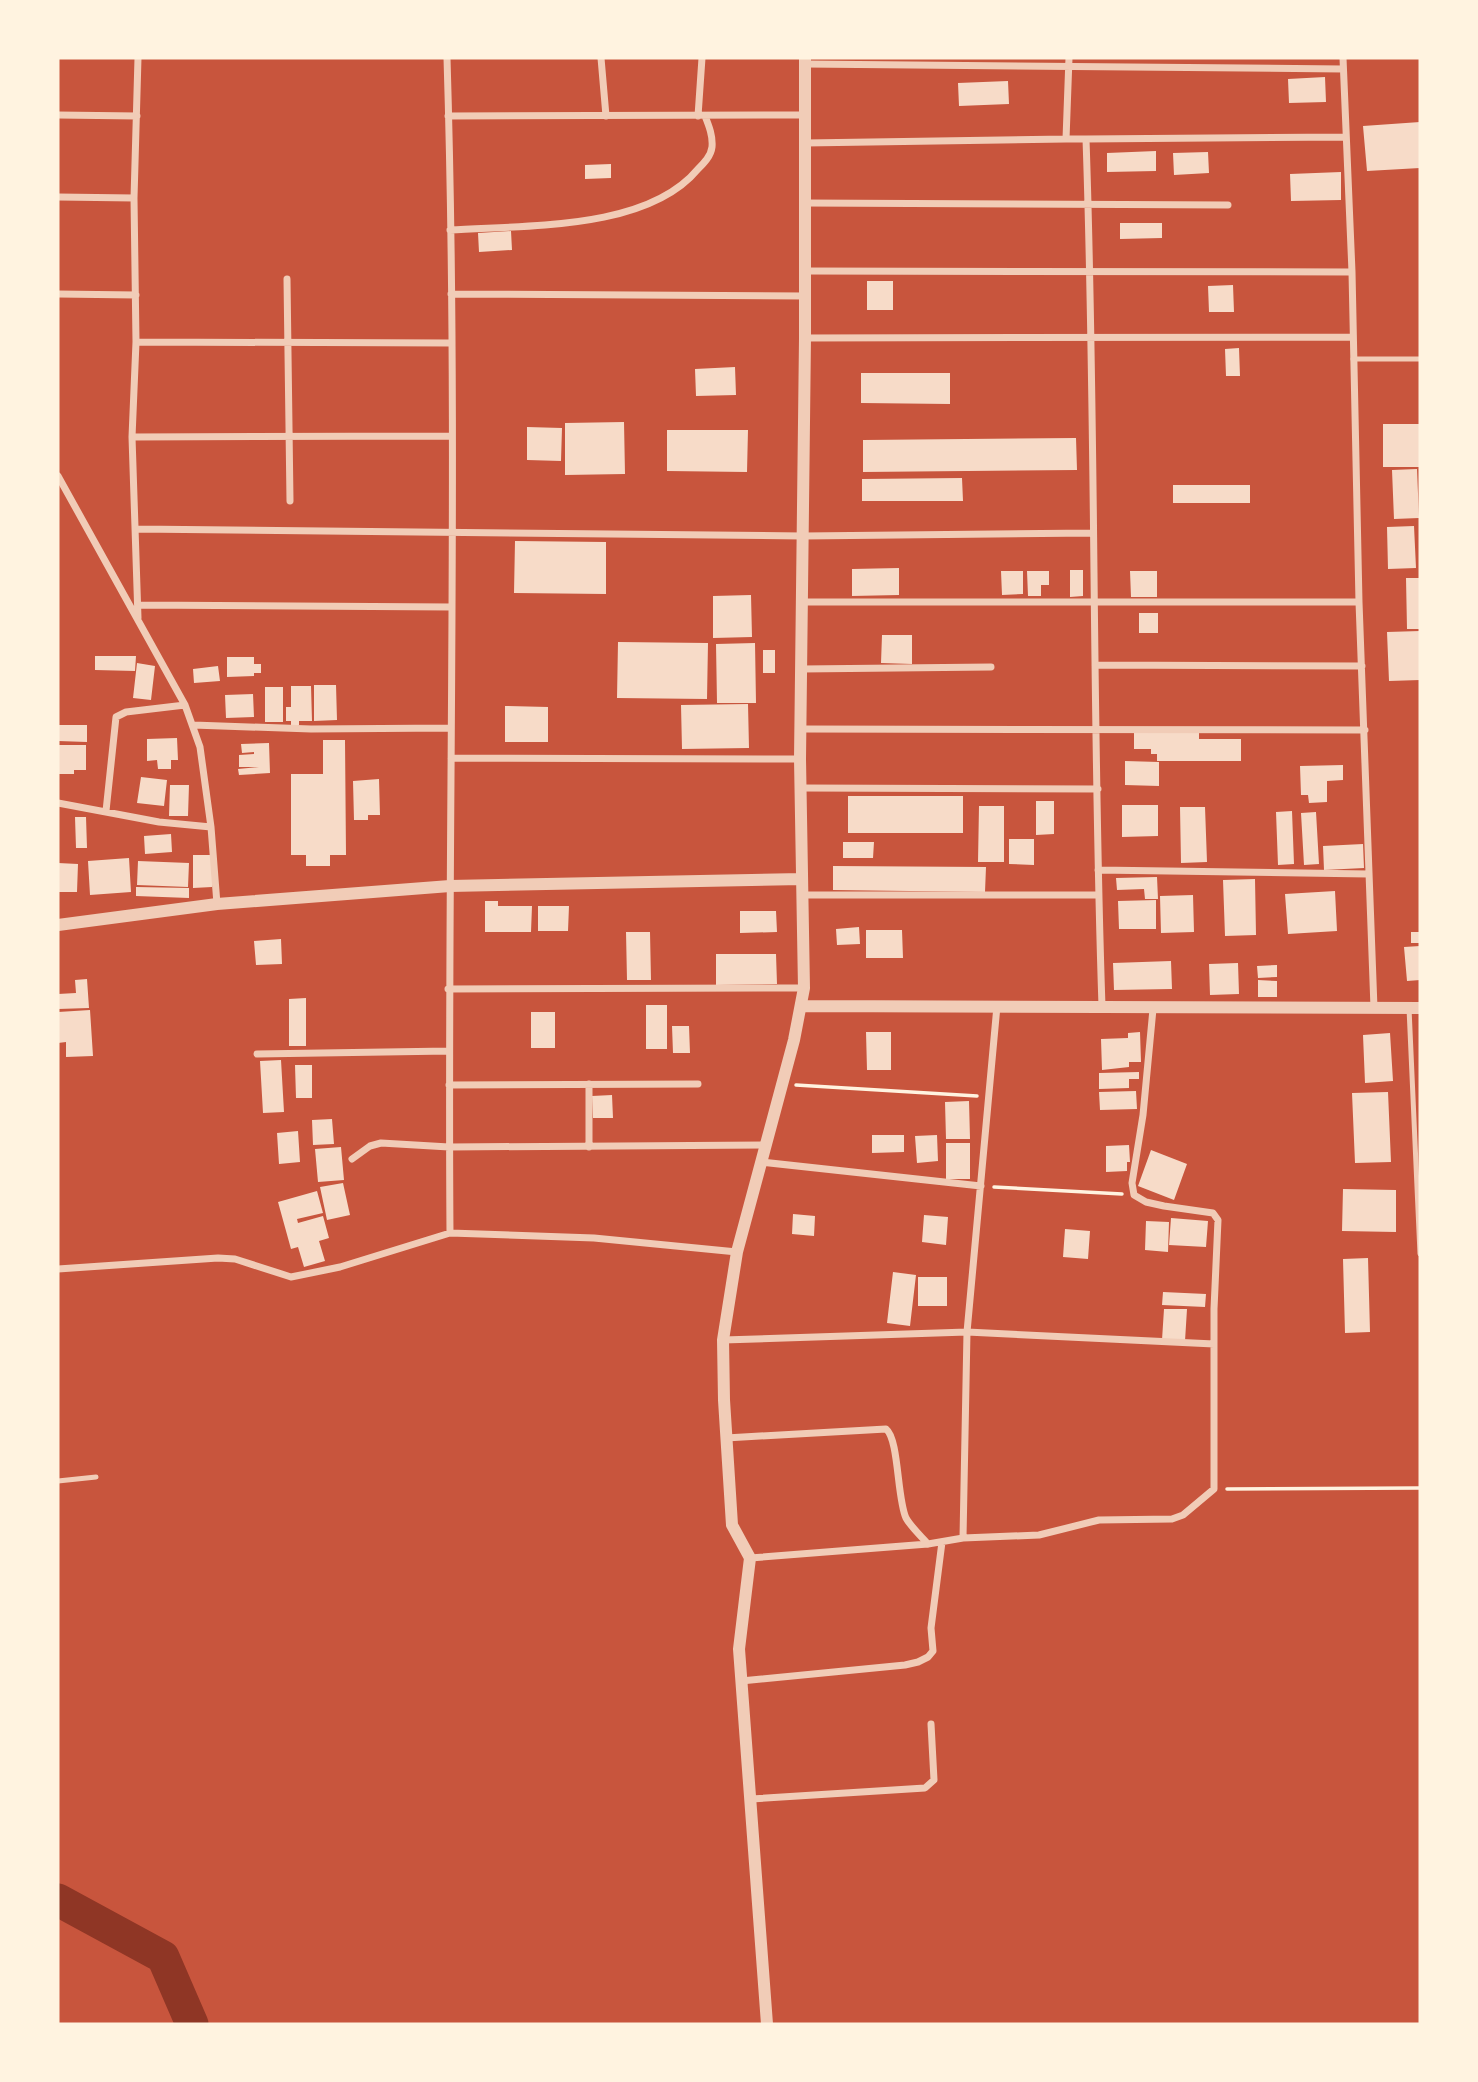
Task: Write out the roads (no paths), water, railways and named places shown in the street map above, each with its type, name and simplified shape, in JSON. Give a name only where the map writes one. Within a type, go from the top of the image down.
[{"type":"street","points":[[138,58],[132,437],[138,618]]},
{"type":"street","points":[[447,58],[452,532],[450,1233]]},
{"type":"street","points":[[601,58],[606,116]]},
{"type":"street","points":[[450,230],[566,222],[618,214],[658,201],[693,176],[712,151],[712,139],[701,116],[702,58]]},
{"type":"street","points":[[1343,58],[1374,1010]]},
{"type":"street","points":[[767,2024],[739,1649],[750,1558],[732,1525],[723,1340],[737,1252],[802,1006],[804,988],[800,759],[805,61],[1069,62],[1343,69]]},
{"type":"street","points":[[1066,139],[1069,62]]},
{"type":"street","points":[[58,115],[137,116]]},
{"type":"street","points":[[448,116],[805,115]]},
{"type":"street","points":[[805,143],[1346,137]]},
{"type":"street","points":[[1086,139],[1092,339],[1092,533],[1102,1006]]},
{"type":"street","points":[[58,197],[134,198]]},
{"type":"street","points":[[804,203],[1228,205]]},
{"type":"street","points":[[805,271],[1352,272]]},
{"type":"street","points":[[287,279],[290,501]]},
{"type":"street","points":[[58,294],[136,295]]},
{"type":"street","points":[[451,294],[805,296]]},
{"type":"street","points":[[805,338],[1353,337]]},
{"type":"street","points":[[135,342],[451,343]]},
{"type":"street","points":[[132,437],[451,436]]},
{"type":"street","points":[[59,479],[186,705],[200,747],[211,827],[217,904]]},
{"type":"street","points":[[136,529],[803,536],[1092,533]]},
{"type":"street","points":[[803,602],[1359,602]]},
{"type":"street","points":[[138,605],[451,607]]},
{"type":"street","points":[[1095,665],[1362,666]]},
{"type":"street","points":[[802,669],[991,667]]},
{"type":"street","points":[[106,811],[116,717],[126,712],[186,705]]},
{"type":"street","points":[[193,725],[311,729],[451,728]]},
{"type":"street","points":[[802,729],[1365,730]]},
{"type":"street","points":[[451,758],[800,759]]},
{"type":"street","points":[[801,788],[1098,789]]},
{"type":"street","points":[[58,803],[159,822],[211,827]]},
{"type":"street","points":[[1098,870],[1368,874]]},
{"type":"street","points":[[58,925],[217,904],[450,886],[802,879]]},
{"type":"street","points":[[803,895],[1098,895]]},
{"type":"street","points":[[449,989],[804,988]]},
{"type":"street","points":[[802,1006],[1374,1010],[1415,1008]]},
{"type":"street","points":[[963,1538],[967,1332],[997,1006]]},
{"type":"street","points":[[750,1558],[928,1544],[963,1538],[1039,1535],[1099,1520],[1172,1520],[1183,1515],[1214,1489],[1215,1269],[1218,1237],[1216,1216],[1208,1212],[1146,1202],[1134,1195],[1132,1183],[1143,1115],[1153,1009]]},
{"type":"street","points":[[257,1054],[449,1051]]},
{"type":"street","points":[[589,1084],[589,1147]]},
{"type":"street","points":[[449,1085],[698,1084]]},
{"type":"street","points":[[352,1159],[370,1146],[381,1143],[589,1147],[764,1145]]},
{"type":"street","points":[[760,1162],[981,1186]]},
{"type":"street","points":[[58,1269],[218,1258],[235,1259],[291,1277],[340,1267],[450,1233],[594,1238],[737,1252]]},
{"type":"street","points":[[723,1340],[967,1332],[1214,1344]]},
{"type":"street","points":[[726,1438],[886,1429],[892,1435],[906,1519],[928,1544]]},
{"type":"street","points":[[741,1681],[905,1665],[928,1657],[933,1651],[931,1628],[942,1542]]},
{"type":"street","points":[[751,1799],[925,1788],[934,1780],[931,1724]]},
{"type":"lane","points":[[1353,359],[1420,359]]},
{"type":"lane","points":[[1415,1008],[1420,1254]]},
{"type":"lane","points":[[58,1481],[96,1477]]},
{"type":"waterway","points":[[58,1900],[163,1957],[192,2024]]}]
